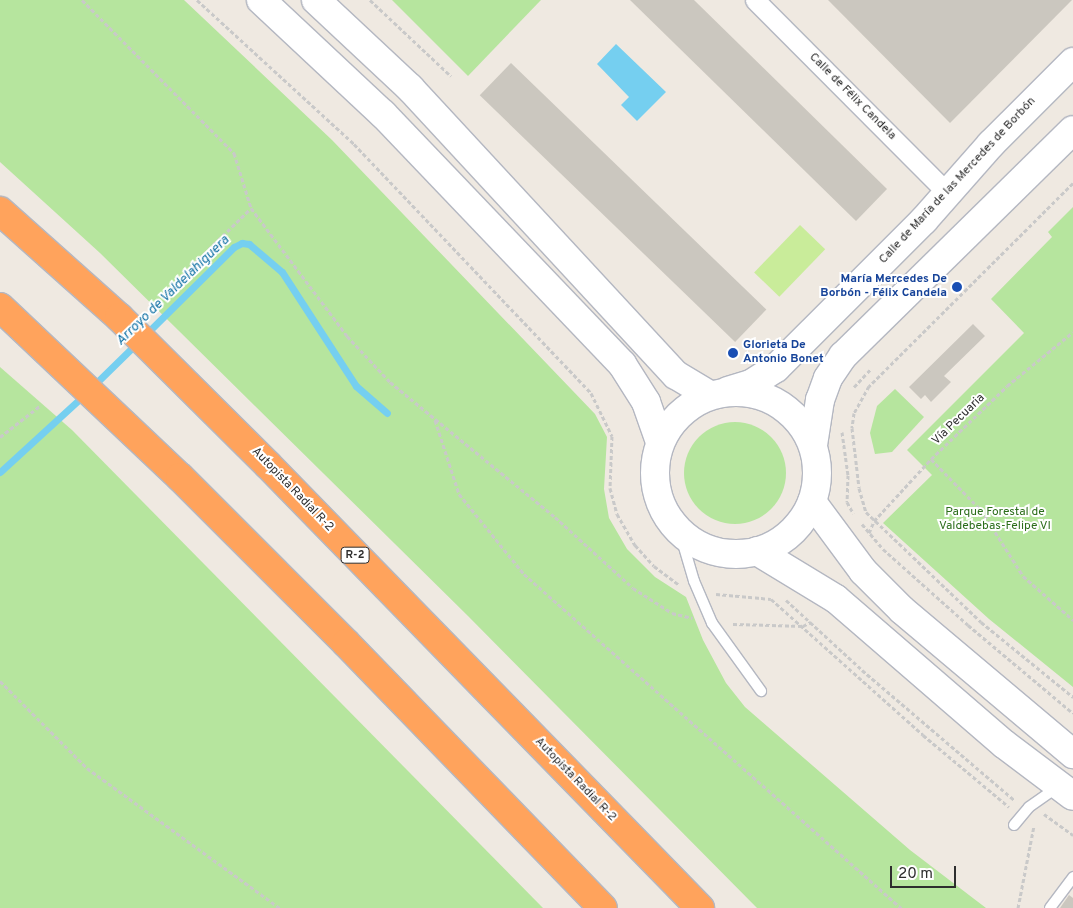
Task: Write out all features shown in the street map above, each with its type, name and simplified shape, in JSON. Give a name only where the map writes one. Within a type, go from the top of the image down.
[{"type":"highway","name":"Autopista Radial R-2","points":[[0,211],[119,317],[268,465],[700,908]]},
{"type":"highway","points":[[0,307],[180,477],[325,622],[603,908]]},
{"type":"street","points":[[261,0],[383,114],[622,364],[646,402],[660,442]]},
{"type":"street","points":[[316,0],[410,88],[676,375],[718,393],[752,394],[775,403],[797,420],[813,445]]},
{"type":"street","name":"Calle de Félix Candela","points":[[754,0],[948,194]]},
{"type":"street","name":"Calle de María de las Mercedes de Borbón","points":[[718,393],[751,384],[776,368],[948,194],[992,144],[1073,62]]},
{"type":"street","points":[[718,393],[688,406],[672,422],[660,442],[655,465],[656,489],[664,511],[679,530],[698,544],[717,552],[737,554],[757,551],[780,541],[793,530],[812,502],[817,478],[813,445],[820,400],[828,378],[843,356],[1073,130]]},
{"type":"street","points":[[812,502],[863,571],[902,610],[1073,754]]},
{"type":"street","points":[[757,551],[836,599],[1004,744],[1066,791]]},
{"type":"lane","points":[[679,530],[698,591],[712,623],[761,691]]},
{"type":"lane","points":[[1014,824],[1029,807],[1066,791]]},
{"type":"lane","points":[[1050,908],[1073,877]]},
{"type":"path","points":[[82,0],[234,152],[251,208],[347,336],[390,382],[555,517],[633,588],[672,613],[712,623],[803,626],[811,622]]},
{"type":"path","points":[[198,0],[354,144],[591,393],[612,436],[610,488],[617,514],[635,545],[654,566],[678,585],[698,591],[771,599],[923,735],[1035,826]]},
{"type":"path","points":[[370,0],[451,76]]},
{"type":"path","points":[[1073,183],[860,399],[854,413],[854,447],[862,501],[874,521],[981,622],[1073,697]]},
{"type":"path","points":[[162,295],[251,208]]},
{"type":"path","name":"Vía Pecuaria","points":[[869,532],[874,521],[931,459],[1007,386],[1073,332]]},
{"type":"path","points":[[848,392],[871,369]]},
{"type":"path","points":[[0,437],[41,405]]},
{"type":"path","points":[[435,419],[460,494],[524,574],[901,908]]},
{"type":"path","points":[[842,429],[848,476],[847,502],[869,532],[968,625],[1073,713]]},
{"type":"path","points":[[931,459],[981,510],[1023,576],[1073,620]]},
{"type":"path","points":[[784,597],[1007,795],[1044,814],[1073,836]]},
{"type":"path","points":[[0,681],[87,768],[280,908]]},
{"type":"path","points":[[1018,908],[1035,826],[1044,814]]},
{"type":"green space","points":[[0,0],[184,0],[332,140],[595,414],[607,437],[604,489],[609,518],[627,549],[655,577],[686,597],[703,640],[726,683],[745,707],[910,850],[986,908],[757,908],[468,616],[100,253],[0,162]]},
{"type":"green space","points":[[392,0],[541,0],[468,76]]},
{"type":"green space","name":"Parque Forestal de Valdebebas-Felipe VI","points":[[1073,207],[1073,687],[989,619],[883,523],[932,475],[907,450],[1024,333],[991,299],[1052,237],[1048,232]]},
{"type":"green space","points":[[800,225],[825,249],[779,297],[754,272]]},
{"type":"green space","points":[[0,367],[72,430],[543,908],[0,908]]},
{"type":"green space","points":[[895,389],[924,417],[892,452],[875,454],[870,433],[877,406]]},
{"type":"green space","points":[[735,422],[745,423],[764,430],[778,444],[785,463],[785,483],[778,502],[764,516],[745,523],[735,524],[725,523],[706,516],[692,502],[685,483],[684,473],[685,463],[692,444],[706,430],[725,423]]},
{"type":"water","points":[[616,44],[666,92],[637,121],[621,105],[629,97],[597,64]]},
{"type":"building","points":[[630,0],[694,0],[887,189],[856,221]]},
{"type":"building","points":[[828,0],[1072,0],[950,123]]},
{"type":"building","points":[[511,63],[766,310],[735,342],[480,95]]},
{"type":"building","points":[[973,324],[985,336],[944,376],[951,382],[931,402],[925,395],[921,399],[909,387]]},
{"type":"building","points":[[1069,895],[1073,898],[1073,908],[1060,908]]},
{"type":"waterway","name":"Arroyo de Valdelahiguera","points":[[145,335],[234,247],[242,243],[249,244],[282,272],[356,386],[387,413]]},
{"type":"waterway","name":"Arroyo de Valdelahiguera","points":[[92,387],[138,342]]},
{"type":"waterway","name":"Arroyo de Valdelahiguera","points":[[0,472],[84,395]]},
{"type":"place","name":"María Mercedes De Borbón - Félix Candela","points":[[957,287]]},
{"type":"place","name":"Glorieta De Antonio Bonet","points":[[733,353]]}]
